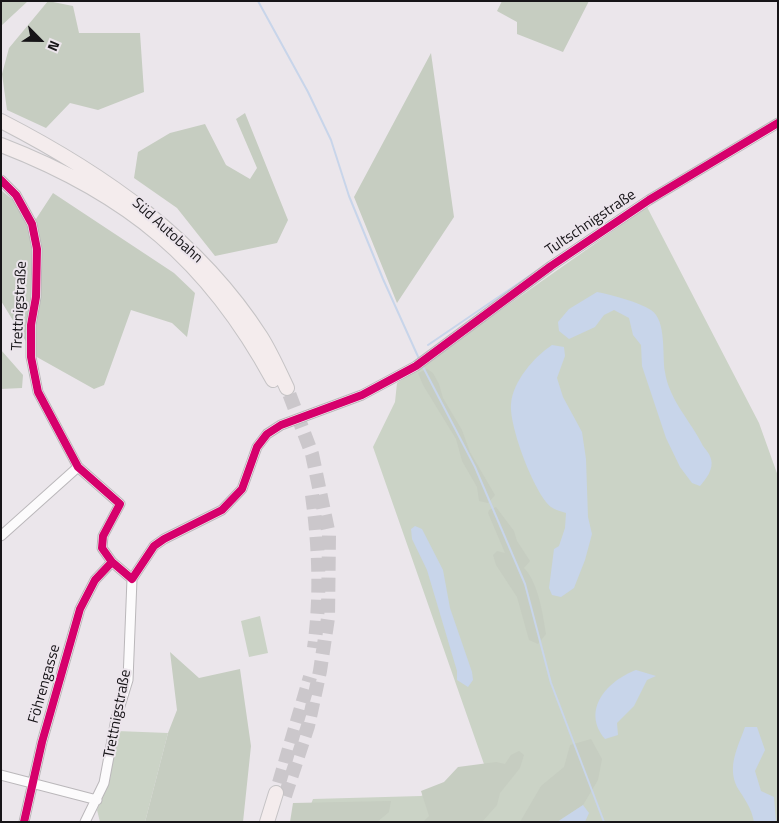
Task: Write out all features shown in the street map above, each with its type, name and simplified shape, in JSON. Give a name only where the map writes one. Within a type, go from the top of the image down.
[{"type":"highway","name":"Süd Autobahn","points":[[1,121],[79,164],[138,204],[177,236],[219,279],[262,338],[284,390],[226,304],[171,244],[145,222],[72,176],[1,145]]},
{"type":"highway","points":[[267,822],[281,794],[278,822]]},
{"type":"street","name":"Tultschnigstraße","points":[[132,579],[154,546],[230,504],[244,484],[257,446],[267,434],[281,425],[362,395],[416,366],[551,266],[648,200],[778,123]]},
{"type":"street","name":"Trettnigstraße","points":[[1,180],[16,195],[32,224],[37,249],[36,287],[31,325],[31,357],[38,392],[78,467],[120,504],[103,536],[102,548],[112,562],[132,579],[128,680],[116,719],[106,775],[98,800],[86,822]]},
{"type":"street","points":[[1,536],[78,467]]},
{"type":"street","name":"Föhrengasse","points":[[24,822],[42,742],[80,609],[95,580],[112,562]]},
{"type":"street","points":[[1,775],[98,800]]},
{"type":"shaded area","points":[[1,1],[28,1],[1,26]]},
{"type":"shaded area","points":[[48,1],[73,6],[79,33],[140,33],[144,92],[98,110],[70,103],[46,128],[7,110],[2,74],[9,48]]},
{"type":"shaded area","points":[[502,1],[589,1],[563,52],[517,34],[517,22],[497,11]]},
{"type":"shaded area","points":[[431,53],[454,217],[397,303],[354,197]]},
{"type":"shaded area","points":[[245,113],[288,220],[277,243],[215,256],[177,208],[134,178],[138,152],[170,133],[205,124],[226,165],[250,179],[257,168],[236,119]]},
{"type":"shaded area","points":[[1,190],[36,219],[53,193],[174,273],[195,293],[187,337],[172,323],[131,310],[104,385],[94,389],[35,356],[1,301]]},
{"type":"shaded area","points":[[647,207],[759,423],[778,476],[778,822],[304,822],[313,799],[421,796],[485,767],[373,447],[395,402],[397,383]]},
{"type":"shaded area","points":[[1,350],[23,375],[22,388],[1,389]]},
{"type":"shaded area","points":[[427,369],[433,373],[439,384],[443,398],[462,430],[470,452],[495,495],[488,503],[479,501],[477,487],[462,461],[456,439],[423,385],[418,373]]},
{"type":"shaded area","points":[[496,507],[514,531],[517,541],[530,561],[524,568],[533,581],[536,590],[546,634],[538,644],[529,640],[517,597],[496,565],[493,555],[497,551],[505,553],[488,513],[489,510]]},
{"type":"shaded area","points":[[260,616],[268,653],[249,657],[241,621]]},
{"type":"shaded area","points":[[170,652],[199,678],[240,669],[251,746],[243,822],[145,822],[168,733],[177,710]]},
{"type":"shaded area","points":[[117,731],[168,733],[145,822],[100,822],[97,810],[110,779]]},
{"type":"shaded area","points":[[591,739],[602,759],[598,780],[583,805],[557,822],[520,822],[541,786],[564,767],[570,745]]},
{"type":"shaded area","points":[[519,751],[524,755],[520,768],[500,793],[497,805],[482,822],[423,822],[429,816],[421,791],[444,782],[458,767],[496,762],[505,764],[511,755]]},
{"type":"shaded area","points":[[391,801],[389,812],[377,822],[290,822],[293,803]]},
{"type":"water","points":[[597,292],[639,304],[651,310],[660,322],[667,382],[681,410],[709,454],[712,463],[707,477],[700,486],[692,483],[680,467],[666,438],[642,366],[641,345],[633,335],[629,318],[614,310],[604,315],[595,327],[569,339],[559,331],[558,322],[569,309]]},
{"type":"water","points":[[552,345],[564,347],[565,356],[557,378],[563,397],[582,432],[586,459],[588,517],[592,534],[585,560],[574,588],[561,597],[552,595],[549,588],[554,549],[559,546],[565,528],[566,513],[551,507],[537,488],[518,443],[511,414],[513,395],[520,378],[538,356]]},
{"type":"water","points":[[415,526],[422,529],[443,570],[450,608],[472,672],[473,680],[468,687],[457,680],[457,671],[427,570],[412,539],[411,529]]},
{"type":"water","points":[[636,670],[656,676],[647,680],[634,706],[617,723],[618,735],[605,739],[598,728],[596,718],[597,707],[601,698],[616,681]]},
{"type":"water","points":[[745,727],[757,727],[765,750],[755,771],[761,791],[774,797],[776,822],[754,822],[750,808],[734,779],[733,764]]},
{"type":"water","points":[[583,805],[589,813],[585,822],[557,822]]},
{"type":"waterway","points":[[258,1],[308,92],[331,140],[349,196],[383,279],[420,361]]},
{"type":"waterway","points":[[428,345],[613,219]]},
{"type":"waterway","points":[[422,365],[475,467],[525,584],[551,683],[604,822]]},
{"type":"tunnel","points":[[285,796],[308,726],[320,671],[328,618],[329,535],[312,454],[287,388]]},
{"type":"tunnel","points":[[312,495],[318,572],[318,610],[314,648]]},
{"type":"tunnel","points":[[279,783],[310,677]]},
{"type":"cycle path","points":[[1,180],[16,195],[32,224],[37,249],[36,297],[31,325],[31,357],[38,392],[78,467],[120,504],[103,536],[102,548],[112,562],[132,579],[154,546],[164,539],[222,510],[242,489],[257,447],[267,434],[281,425],[362,395],[416,366],[551,266],[649,200],[778,123]]},
{"type":"cycle path","points":[[24,822],[42,742],[80,609],[95,580],[112,562]]}]
